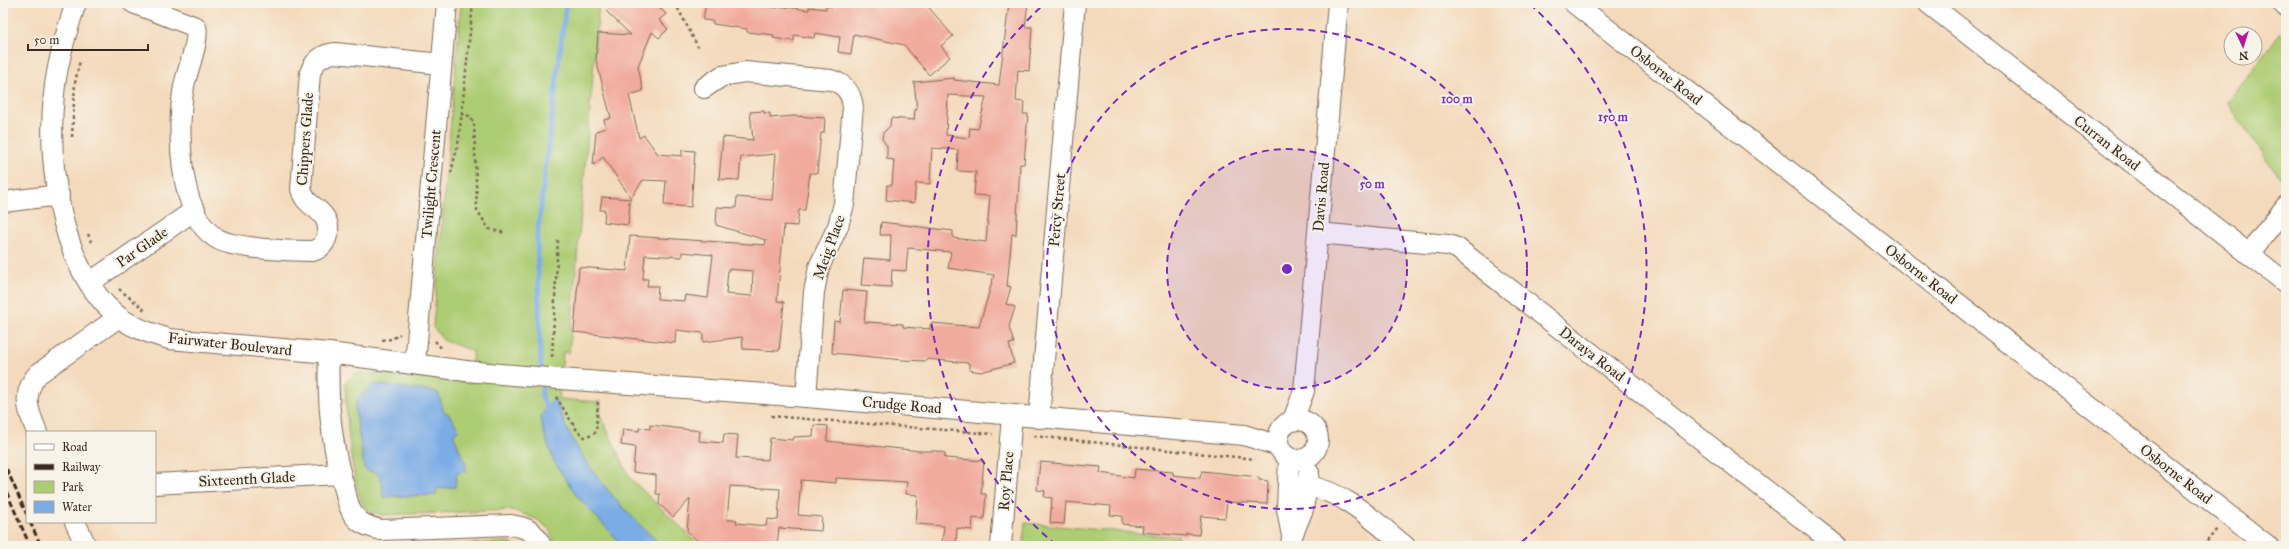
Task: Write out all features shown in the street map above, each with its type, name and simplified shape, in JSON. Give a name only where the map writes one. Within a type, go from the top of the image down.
[{"type":"street","name":"Fairwater Boulevard","points":[[76,3],[63,47],[54,94],[53,142],[59,195],[64,226],[80,268],[89,283],[118,317],[146,332],[168,339],[329,353],[466,371],[558,387]]},
{"type":"street","name":"Chippers Glade","points":[[133,3],[189,23],[196,27],[198,31],[198,36],[185,81],[180,123],[184,173],[195,210],[209,233],[226,243],[305,251],[318,250],[326,240],[326,222],[321,214],[306,202],[301,189],[312,68],[323,56],[335,54],[441,64]]},
{"type":"street","name":"Twilight Crescent","points":[[415,364],[447,3]]},
{"type":"street","name":"Percy Street","points":[[1039,418],[1075,3]]},
{"type":"street","name":"Davis Road","points":[[1291,541],[1287,509],[1286,438],[1304,391],[1338,3]]},
{"type":"street","name":"Osborne Road","points":[[1574,3],[2268,546]]},
{"type":"street","name":"Curran Road","points":[[1928,3],[2286,284]]},
{"type":"street","points":[[2282,3],[2286,7]]},
{"type":"street","name":"Meig Place","points":[[704,88],[722,76],[745,72],[831,80],[840,83],[848,89],[858,92],[853,107],[844,204],[838,226],[819,267],[814,292],[806,397]]},
{"type":"street","points":[[3,202],[59,195]]},
{"type":"street","points":[[2249,254],[2286,206]]},
{"type":"street","name":"Par Glade","points":[[89,283],[195,210]]},
{"type":"street","name":"Daraya Road","points":[[1318,233],[1448,244],[1457,248],[1836,546]]},
{"type":"street","points":[[37,431],[27,406],[28,389],[32,381],[38,374],[118,317]]},
{"type":"street","points":[[329,353],[331,427],[340,474],[352,514],[360,522],[369,527],[381,530],[510,525],[523,526],[534,533],[540,546]]},
{"type":"street","name":"Crudge Road","points":[[558,387],[806,397],[1012,416],[1286,438],[1307,421],[1312,425]]},
{"type":"street","name":"Davis Road","points":[[1291,541],[1303,509],[1312,456],[1317,447],[1319,437],[1312,425],[1304,391]]},
{"type":"street","name":"Roy Place","points":[[1001,546],[1012,416]]},
{"type":"street","points":[[1286,438],[1299,460],[1312,456]]},
{"type":"street","name":"Sixteenth Glade","points":[[156,484],[340,474]]},
{"type":"street","points":[[1307,486],[1333,492],[1346,499],[1405,546]]},
{"type":"street","points":[[75,523],[86,546]]},
{"type":"path","points":[[451,175],[461,114],[473,3]]},
{"type":"path","points":[[675,3],[698,47]]},
{"type":"path","points":[[461,114],[470,116],[474,123],[477,210],[489,229],[505,233]]},
{"type":"path","points":[[552,357],[552,319],[558,240]]},
{"type":"path","points":[[558,387],[578,432],[586,438],[596,432],[598,397]]},
{"type":"path","points":[[771,416],[996,434]]},
{"type":"path","points":[[1028,434],[1041,439],[1255,459]]},
{"type":"path","points":[[2203,546],[2228,514]]},
{"type":"green space","points":[[461,3],[599,3],[569,353],[563,352],[559,399],[601,402],[600,415],[630,478],[700,546],[556,546],[549,529],[538,520],[513,510],[382,515],[367,510],[362,501],[353,470],[350,450],[345,383],[355,373],[396,373],[470,383],[473,351],[443,340],[433,327]]},
{"type":"green space","points":[[2281,33],[2286,38],[2286,179],[2283,183],[2227,102],[2255,66],[2263,66],[2263,56]]},
{"type":"green space","points":[[1025,523],[1179,537],[1179,546],[1023,546]]},
{"type":"green space","points":[[509,542],[514,546],[427,546]]},
{"type":"water","points":[[374,384],[438,392],[444,413],[448,413],[459,430],[453,434],[466,465],[466,472],[457,473],[455,487],[436,489],[436,495],[383,497],[380,477],[376,473],[367,471],[364,468],[355,408],[358,398]]},
{"type":"water","points":[[554,398],[567,429],[586,462],[622,506],[662,546],[623,546],[577,496],[554,462],[542,427],[541,416]]},
{"type":"building","points":[[615,3],[655,3],[666,14],[659,20],[668,29],[659,38],[652,32],[638,66],[643,91],[629,95],[639,138],[644,135],[658,154],[682,156],[682,150],[695,151],[691,207],[664,205],[666,181],[643,180],[631,198],[603,157],[593,165],[596,131],[606,128],[604,120],[611,118],[596,60],[598,33],[631,35],[606,11]]},
{"type":"building","points":[[706,3],[750,3],[750,5],[778,8],[778,6],[809,10],[809,7],[826,9],[826,6],[837,7],[838,3],[925,3],[953,36],[941,46],[950,57],[929,75],[904,45],[854,34],[851,54],[838,52],[840,37],[815,33],[814,38],[794,35],[794,41],[773,38],[774,35],[747,32],[747,29],[713,24],[713,21],[703,20]]},
{"type":"building","points":[[1009,3],[1028,3],[1025,27],[1032,27],[1029,71],[1018,70],[1016,101],[1024,102],[1023,114],[1028,114],[1024,164],[1020,164],[1016,235],[1012,234],[1007,286],[1011,287],[1006,304],[1015,307],[1009,327],[1014,343],[1009,344],[1014,363],[981,372],[969,370],[969,363],[926,359],[925,361],[903,360],[832,353],[834,321],[840,322],[843,290],[867,292],[864,322],[903,324],[903,327],[930,329],[931,323],[979,327],[994,275],[948,268],[951,252],[908,248],[906,271],[892,270],[891,287],[861,285],[864,258],[890,260],[891,235],[880,235],[881,222],[953,231],[953,238],[986,242],[990,196],[974,195],[976,172],[957,171],[958,150],[932,148],[930,184],[916,183],[914,203],[886,200],[887,185],[892,185],[894,160],[887,159],[887,146],[882,139],[883,133],[890,126],[891,118],[914,120],[915,110],[917,110],[914,82],[954,78],[954,80],[999,85]],"holes":[[[948,95],[986,97],[978,129],[970,128],[969,138],[946,135]]]},
{"type":"building","points":[[764,111],[764,113],[770,113],[770,118],[794,116],[825,118],[824,133],[821,133],[817,173],[810,173],[805,210],[799,210],[797,226],[784,225],[777,301],[784,302],[779,351],[743,349],[742,337],[703,342],[703,333],[676,330],[675,343],[574,332],[579,267],[627,271],[630,236],[765,245],[766,240],[716,225],[717,207],[736,208],[737,197],[772,200],[776,154],[741,157],[739,180],[719,179],[723,137],[753,140],[750,112]],"holes":[[[682,252],[713,255],[708,298],[685,295],[684,301],[657,299],[658,286],[647,286],[648,279],[643,279],[645,255],[682,257]],[[728,269],[753,271],[752,296],[726,294]]]},
{"type":"building","points":[[602,197],[631,199],[628,203],[630,203],[628,225],[604,222],[605,210],[600,210]]},
{"type":"building","points":[[650,425],[700,431],[699,441],[723,443],[724,434],[738,435],[736,458],[768,460],[770,438],[793,440],[794,437],[813,436],[814,425],[828,426],[827,441],[920,451],[936,451],[945,453],[945,458],[984,461],[981,494],[986,494],[984,519],[973,518],[972,530],[957,528],[956,544],[942,542],[944,526],[916,524],[918,495],[906,494],[907,482],[836,478],[836,483],[801,480],[798,515],[822,517],[821,531],[779,528],[777,546],[703,546],[687,531],[690,499],[673,517],[659,504],[660,494],[656,494],[656,475],[633,472],[635,447],[621,445],[623,429],[639,431],[639,428],[650,429]],"holes":[[[730,486],[780,489],[778,520],[767,519],[766,526],[736,523],[737,520],[727,520]]]},
{"type":"building","points":[[1040,462],[1101,467],[1100,473],[1134,478],[1135,469],[1173,472],[1173,475],[1200,478],[1202,471],[1259,477],[1259,480],[1268,481],[1267,504],[1227,502],[1225,518],[1201,516],[1199,535],[1186,534],[1186,536],[1142,532],[1143,526],[1122,524],[1122,516],[1110,515],[1111,506],[1066,502],[1064,524],[1050,523],[1052,498],[1044,497],[1045,491],[1037,490]]},
{"type":"waterway","points":[[541,374],[537,237],[566,3]]},
{"type":"waterway","points":[[542,382],[542,397],[549,413]]},
{"type":"railway","points":[[3,461],[26,513]]},
{"type":"railway","points":[[3,484],[30,546]]},
{"type":"railway","points":[[30,523],[41,546]]}]
